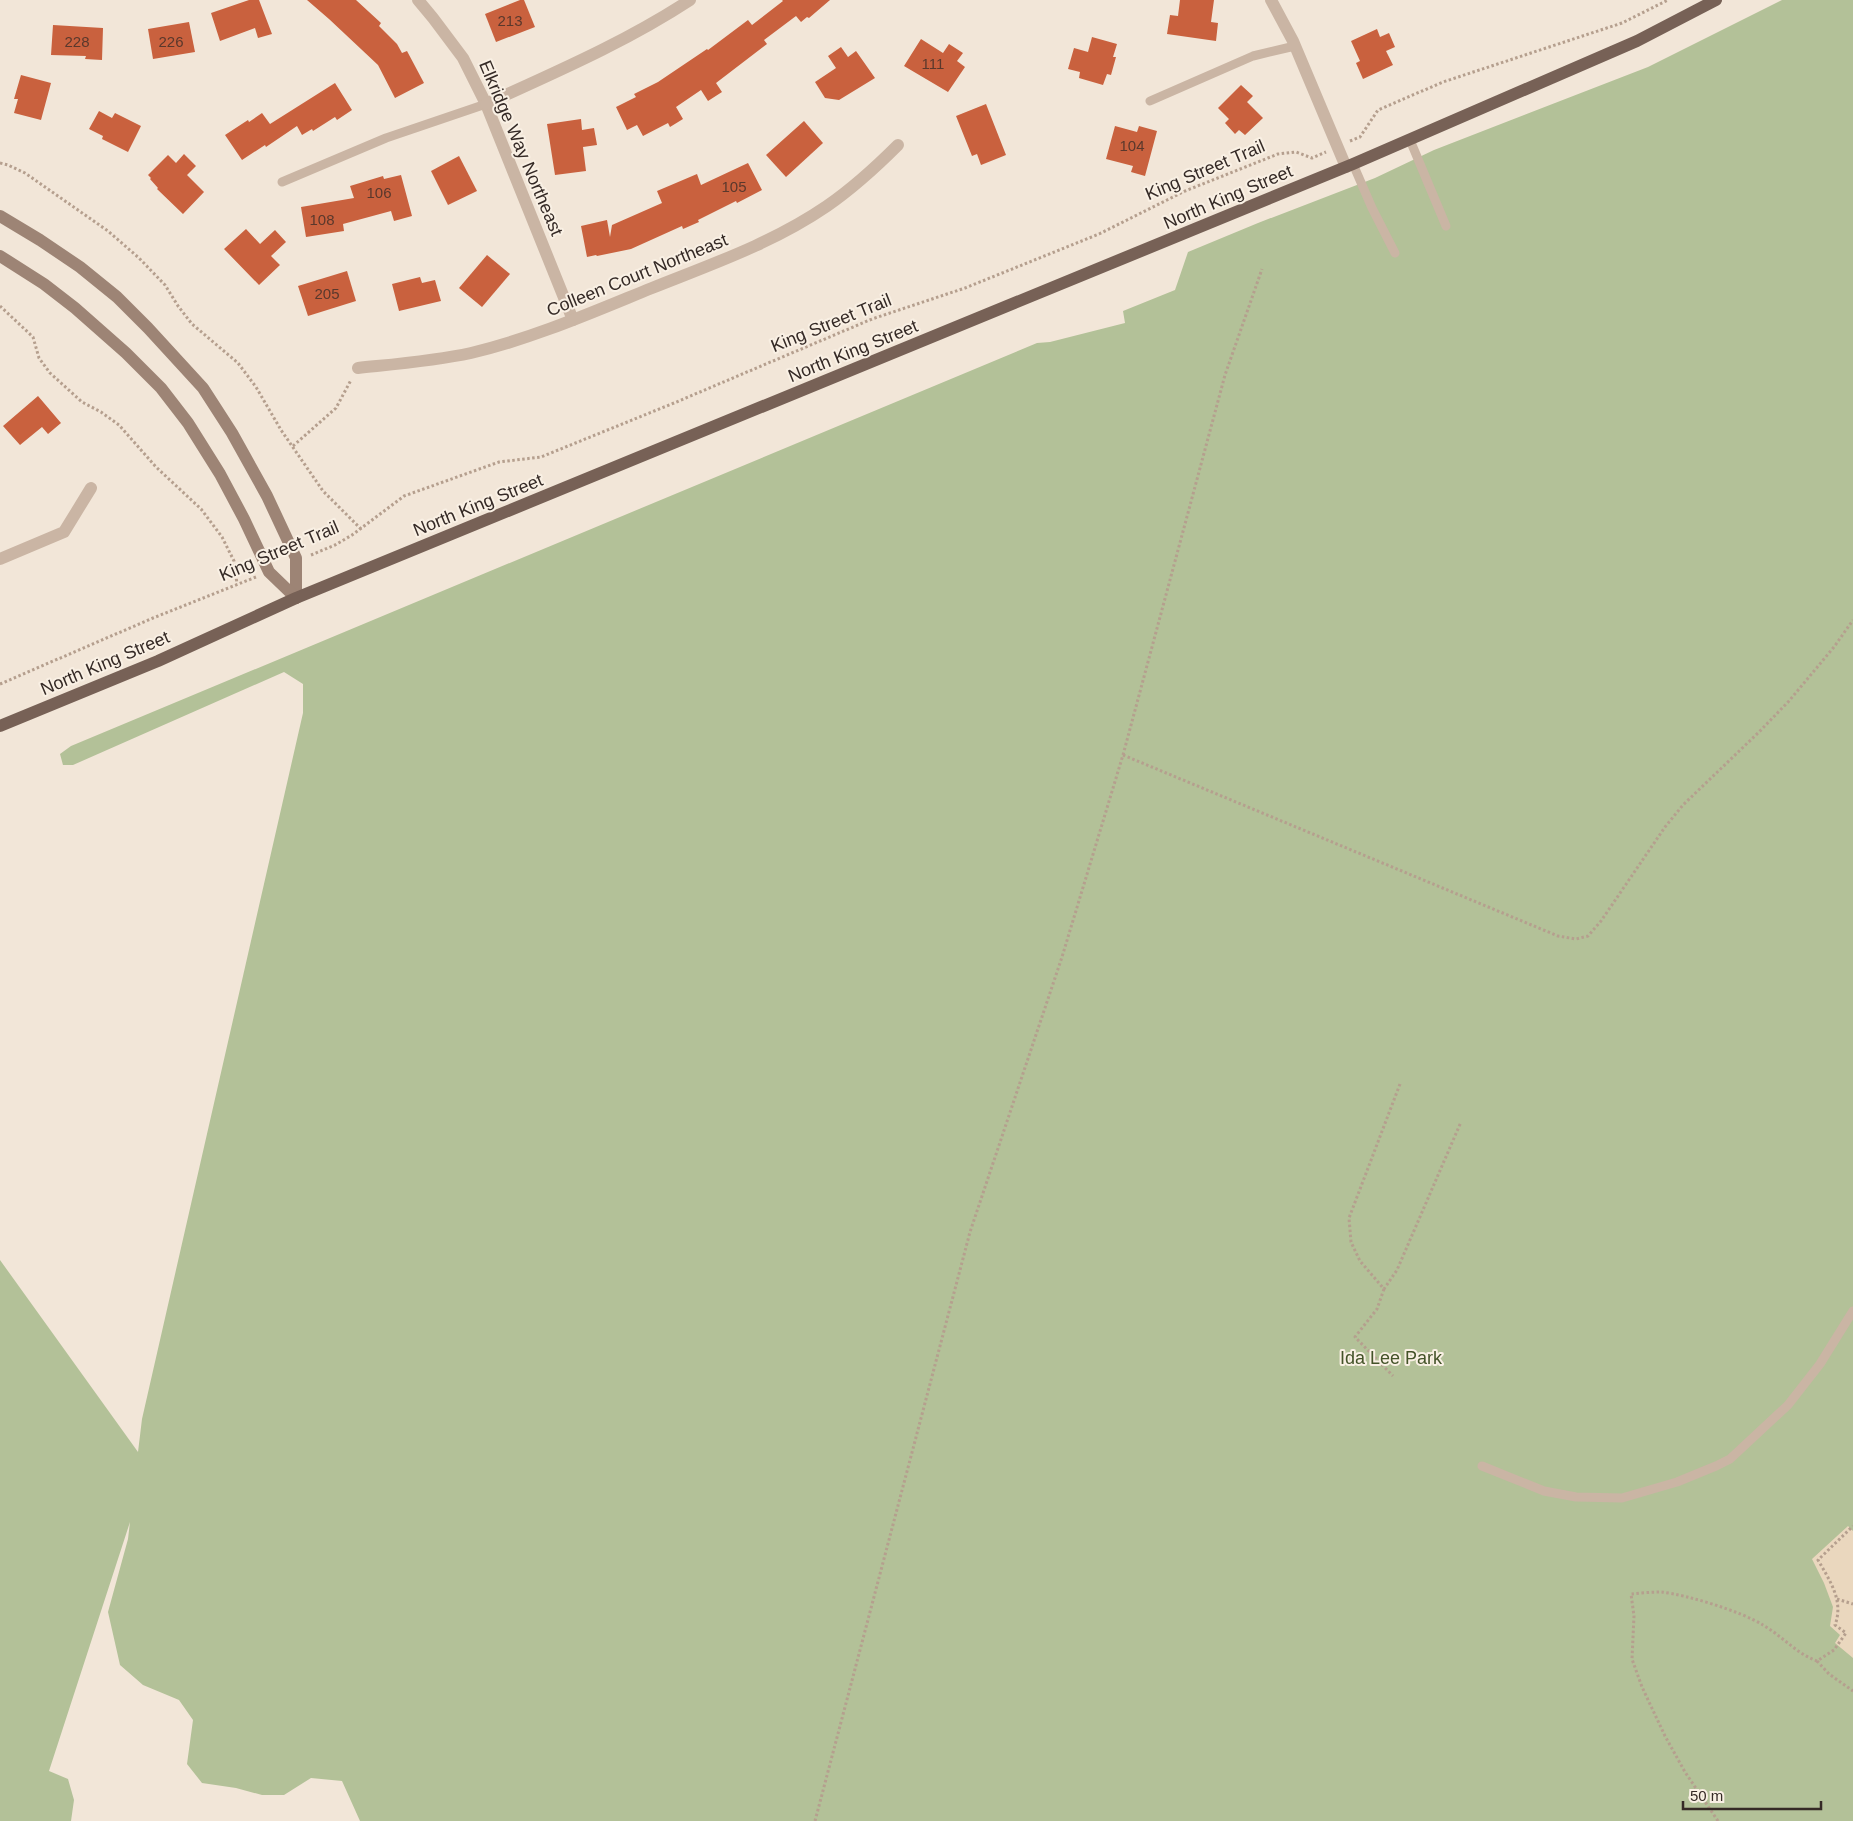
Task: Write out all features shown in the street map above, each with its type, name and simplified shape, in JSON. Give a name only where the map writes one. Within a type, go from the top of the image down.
[{"type":"main road","name":"North King Street","points":[[0,726],[158,661],[296,598],[1350,166],[1637,41],[1716,0]]},
{"type":"main road","points":[[0,216],[72,262],[117,297],[202,388],[232,433],[263,488],[297,560],[296,598]]},
{"type":"main road","points":[[0,256],[44,284],[75,308],[126,353],[161,388],[188,423],[220,474],[269,572],[296,598]]},
{"type":"street","name":"Elkridge Way Northeast","points":[[418,0],[462,58],[486,104],[573,320]]},
{"type":"street","points":[[486,104],[598,53],[641,30],[690,0]]},
{"type":"street","points":[[1271,0],[1295,46],[1337,147],[1350,166]]},
{"type":"street","name":"Colleen Court Northeast","points":[[358,368],[436,360],[469,353],[541,332],[717,263],[775,236],[811,216],[872,172],[898,145]]},
{"type":"street","points":[[0,559],[64,532],[91,488]]},
{"type":"lane","points":[[1150,101],[1253,56],[1295,46]]},
{"type":"lane","points":[[282,182],[386,138],[486,104]]},
{"type":"lane","points":[[1410,140],[1446,226]]},
{"type":"lane","points":[[1350,166],[1395,253]]},
{"type":"lane","points":[[1482,1466],[1544,1492],[1576,1497],[1622,1498],[1677,1482],[1716,1466],[1730,1459],[1788,1405],[1820,1364],[1853,1311]]},
{"type":"path","name":"King Street Trail","points":[[297,560],[335,545],[361,529],[404,496],[499,462],[541,456],[674,403],[872,320],[965,288],[1099,234],[1185,191],[1278,154],[1296,152],[1312,158],[1360,137],[1378,110],[1443,82],[1622,23],[1668,0]]},
{"type":"path","points":[[0,163],[25,173],[76,207],[139,258],[165,285],[192,324],[238,364],[256,387],[323,491],[361,529]]},
{"type":"path","points":[[815,1821],[970,1232],[1062,957],[1123,755],[1225,375],[1262,268]]},
{"type":"path","points":[[0,306],[33,337],[39,358],[50,373],[82,402],[101,412],[119,425],[156,467],[201,509],[222,537],[234,561],[237,584]]},
{"type":"path","points":[[293,446],[336,408],[358,368]]},
{"type":"path","name":"King Street Trail","points":[[0,684],[269,572]]},
{"type":"path","points":[[1123,755],[1558,936],[1576,939],[1588,936],[1601,921],[1665,827],[1683,805],[1789,702],[1834,647],[1853,620]]},
{"type":"path","points":[[1384,1289],[1360,1260],[1352,1242],[1349,1218],[1400,1084]]},
{"type":"path","points":[[1393,1376],[1354,1337],[1377,1308],[1384,1289],[1397,1270],[1461,1122]]},
{"type":"path","points":[[1817,1660],[1834,1650],[1846,1633],[1835,1625],[1839,1606],[1834,1589],[1818,1560],[1853,1526]]},
{"type":"path","points":[[1718,1821],[1665,1736],[1642,1687],[1632,1659],[1632,1626],[1634,1616],[1630,1594],[1660,1592],[1670,1594],[1736,1612],[1759,1622],[1807,1658],[1817,1660],[1829,1674],[1853,1691]]},
{"type":"path","points":[[1837,1599],[1853,1604]]},
{"type":"green space","name":"Ida Lee Park","points":[[1782,0],[1853,0],[1853,1821],[360,1821],[342,1781],[311,1778],[284,1795],[262,1795],[236,1788],[202,1783],[187,1764],[193,1720],[179,1700],[143,1685],[120,1665],[108,1612],[128,1539],[130,1522],[49,1771],[68,1779],[74,1800],[71,1821],[0,1821],[0,1260],[138,1452],[142,1419],[303,713],[303,684],[284,672],[73,765],[63,765],[60,754],[71,746],[1037,343],[1050,342],[1125,323],[1123,311],[1175,290],[1188,252],[1375,178],[1434,150],[1648,67]]},
{"type":"shaded area","points":[[1848,1526],[1853,1531],[1853,1658],[1835,1643],[1840,1635],[1830,1626],[1833,1607],[1812,1559]]},
{"type":"building","points":[[249,0],[259,0],[272,34],[258,38],[255,28],[220,41],[211,13]]},
{"type":"building","points":[[307,0],[356,0],[381,23],[379,26],[397,44],[402,53],[407,51],[424,83],[395,98],[378,65]]},
{"type":"building","points":[[524,0],[535,27],[496,42],[485,14]]},
{"type":"building","points":[[782,0],[830,0],[809,18],[807,17],[801,22],[796,16],[764,40],[767,44],[716,83],[722,92],[708,101],[701,90],[676,107],[683,119],[670,127],[668,123],[643,136],[637,125],[627,130],[616,107],[636,97],[634,94],[658,82],[708,50],[748,20],[752,25]]},
{"type":"building","points":[[1180,0],[1214,0],[1211,22],[1218,23],[1216,41],[1167,34],[1170,15],[1178,16]]},
{"type":"building","points":[[189,22],[195,52],[153,59],[148,29]]},
{"type":"building","points":[[53,25],[103,28],[102,60],[85,59],[86,56],[51,55]]},
{"type":"building","points":[[1377,29],[1380,37],[1389,33],[1395,47],[1386,51],[1393,65],[1363,79],[1356,63],[1360,61],[1351,41]]},
{"type":"building","points":[[1092,37],[1117,44],[1111,75],[1107,74],[1103,85],[1079,78],[1080,72],[1068,69],[1074,48],[1088,52]]},
{"type":"building","points":[[921,39],[943,53],[949,44],[963,53],[957,61],[965,67],[948,92],[904,66]]},
{"type":"building","points":[[841,47],[848,57],[856,51],[875,78],[839,100],[825,98],[815,82],[836,68],[828,56]]},
{"type":"building","points":[[21,75],[51,83],[41,120],[14,113],[18,99],[14,99]]},
{"type":"building","points":[[335,83],[352,110],[337,120],[335,117],[313,131],[312,129],[302,135],[297,126],[266,147],[265,145],[242,160],[225,135],[262,113],[270,124]]},
{"type":"building","points":[[1241,85],[1253,96],[1247,102],[1263,118],[1245,135],[1239,130],[1235,134],[1225,123],[1229,119],[1218,108]]},
{"type":"building","points":[[986,104],[1006,155],[981,165],[977,154],[972,156],[956,116]]},
{"type":"building","points":[[99,111],[112,118],[115,113],[141,126],[128,152],[102,139],[103,136],[89,129]]},
{"type":"building","points":[[581,119],[582,130],[594,128],[597,145],[583,147],[586,171],[555,175],[547,124]]},
{"type":"building","points":[[804,121],[823,143],[786,177],[766,155]]},
{"type":"building","points":[[1115,126],[1137,132],[1139,126],[1157,131],[1145,176],[1131,172],[1133,166],[1106,159]]},
{"type":"building","points":[[184,154],[196,166],[187,175],[204,192],[183,214],[157,189],[148,175],[168,155],[176,163]]},
{"type":"building","points":[[459,156],[477,191],[448,205],[431,171]]},
{"type":"building","points":[[748,163],[762,190],[698,220],[699,222],[683,229],[682,226],[631,249],[587,257],[581,226],[607,220],[610,237],[612,225],[662,203],[657,191],[697,174],[701,185]]},
{"type":"building","points":[[401,175],[412,216],[394,221],[391,211],[343,224],[344,231],[306,237],[301,207],[354,198],[350,186],[383,176],[384,179]]},
{"type":"building","points":[[246,229],[260,244],[275,230],[286,242],[271,256],[280,265],[259,285],[224,249]]},
{"type":"building","points":[[487,255],[510,274],[482,307],[459,288]]},
{"type":"building","points":[[347,271],[356,301],[308,316],[298,286]]},
{"type":"building","points":[[420,277],[422,283],[435,280],[441,301],[399,311],[392,284]]},
{"type":"building","points":[[38,396],[61,423],[48,434],[42,427],[20,445],[3,426]]}]
